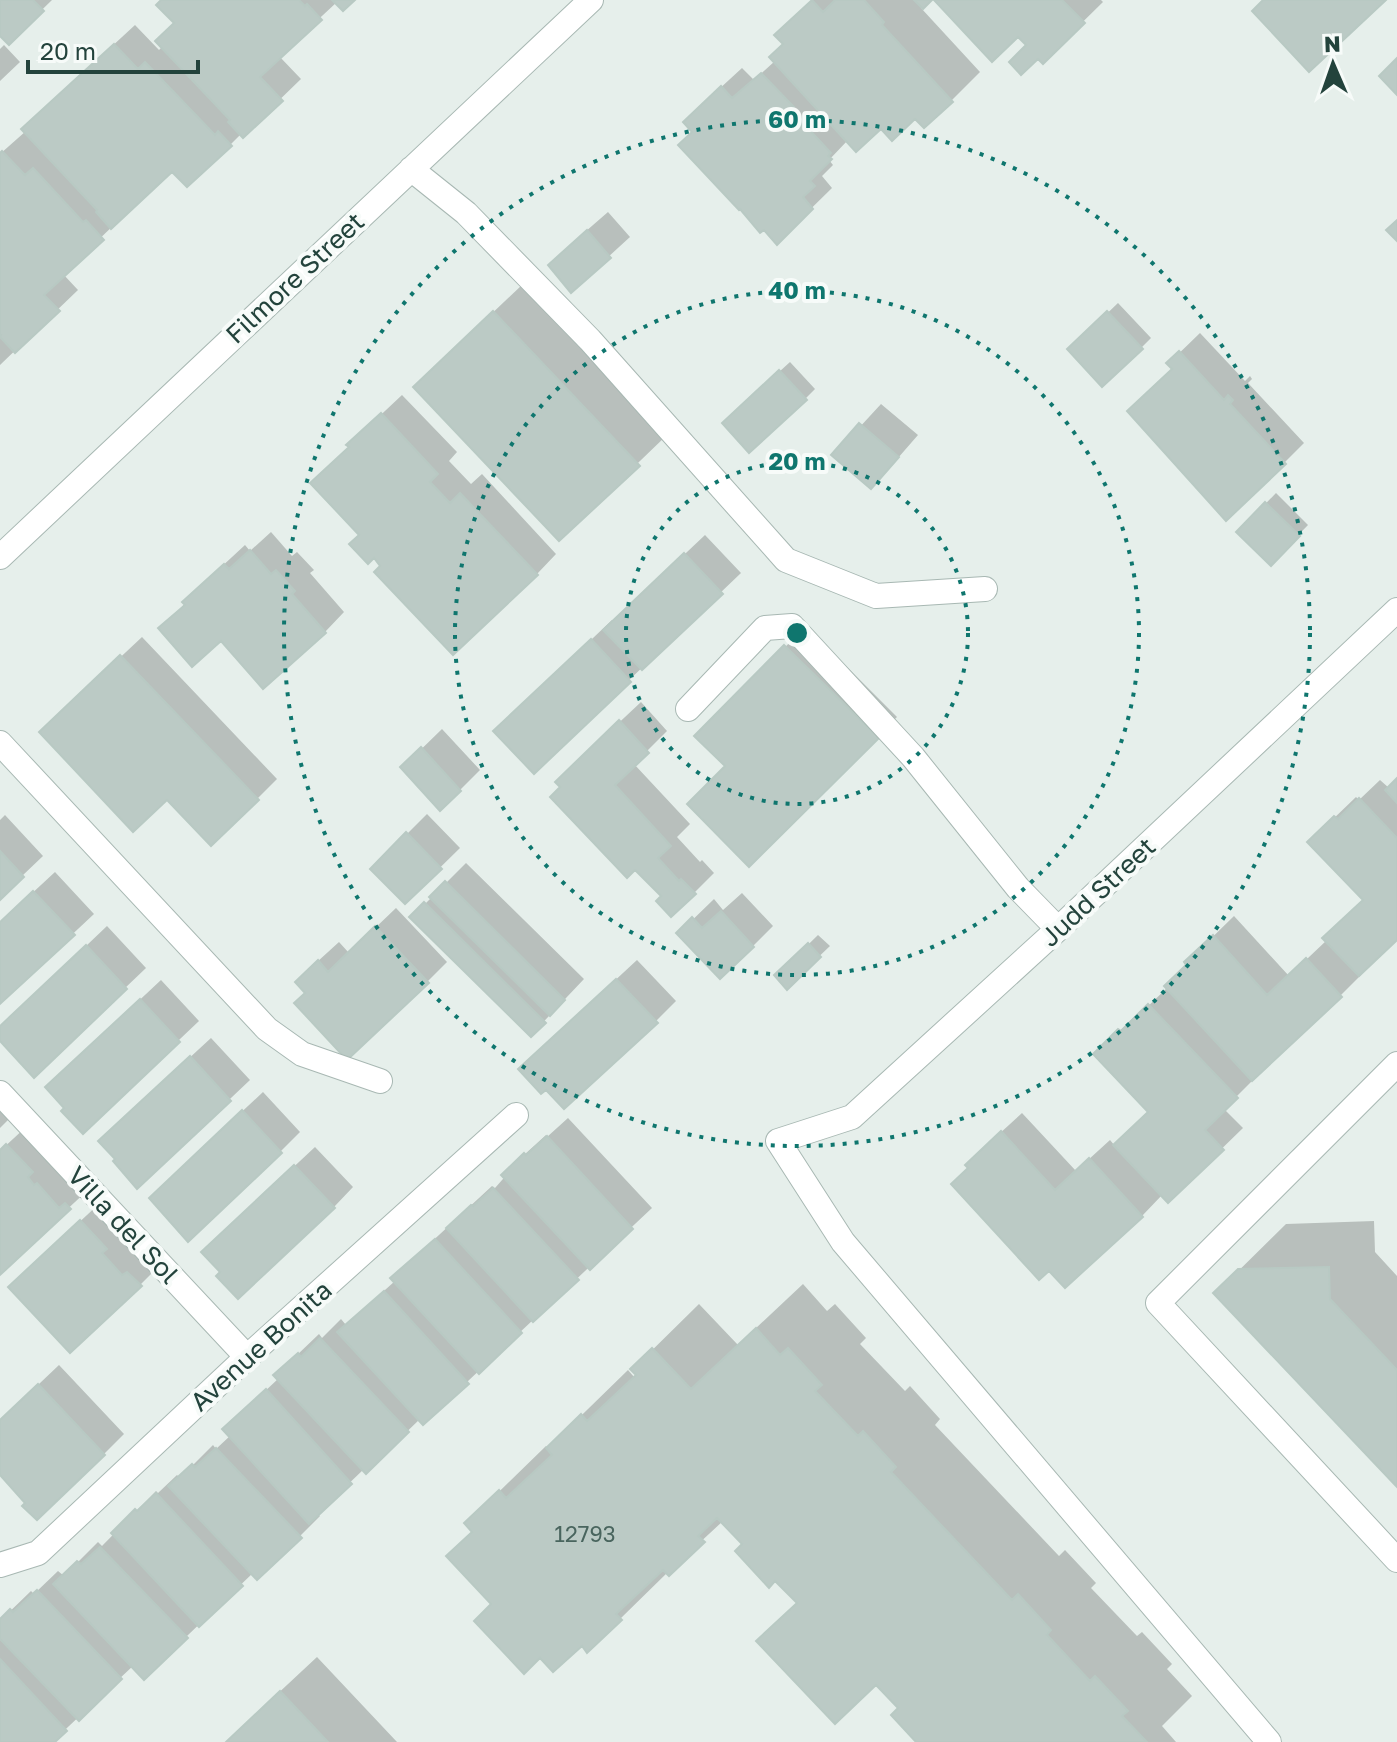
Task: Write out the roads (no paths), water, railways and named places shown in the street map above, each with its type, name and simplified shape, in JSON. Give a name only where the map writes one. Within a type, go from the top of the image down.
[{"type":"street","name":"Filmore Street","points":[[0,557],[591,0]]},
{"type":"street","points":[[411,169],[466,213],[590,340],[786,560],[876,596],[985,589]]},
{"type":"street","name":"Judd Street","points":[[1269,1742],[843,1242],[778,1141],[852,1117],[1058,929],[1397,610]]},
{"type":"street","points":[[688,709],[765,628],[792,626],[913,757],[1018,888],[1058,929]]},
{"type":"street","points":[[0,743],[267,1029],[302,1054],[380,1081]]},
{"type":"street","points":[[1397,1064],[1158,1303],[1397,1560]]},
{"type":"street","name":"Villa del Sol","points":[[0,1093],[247,1357]]},
{"type":"street","name":"Avenue Bonita","points":[[0,1565],[38,1553],[247,1357],[516,1115]]}]
